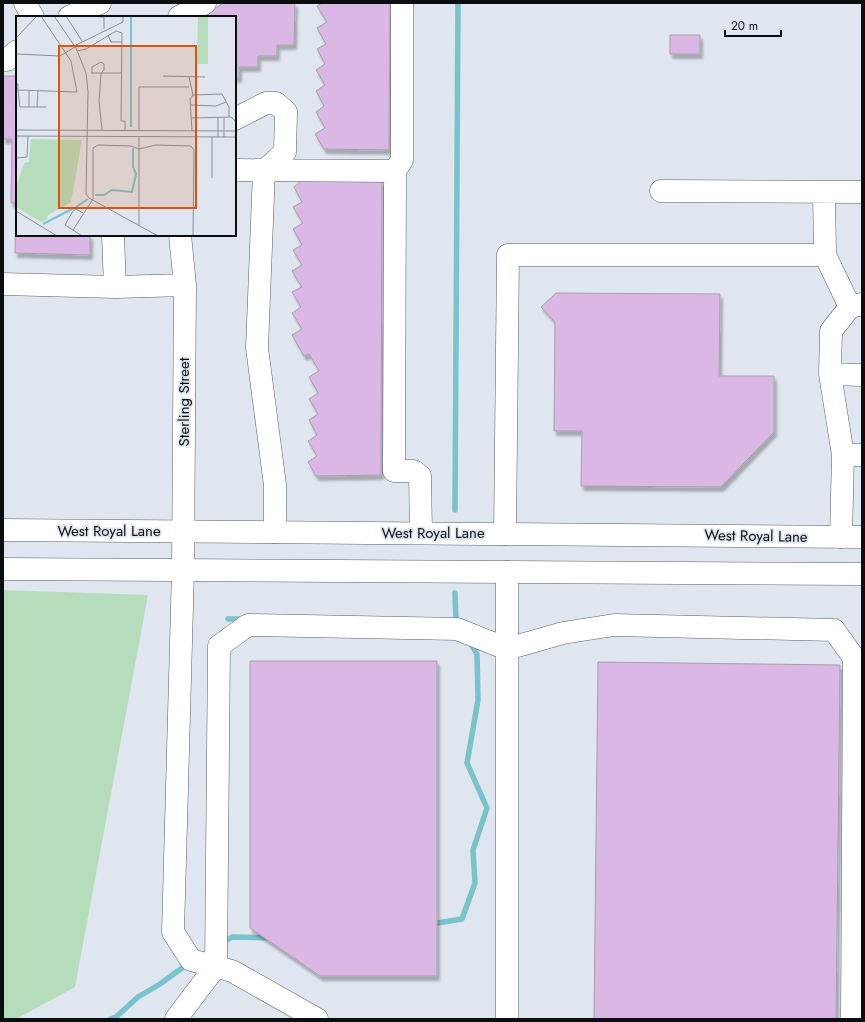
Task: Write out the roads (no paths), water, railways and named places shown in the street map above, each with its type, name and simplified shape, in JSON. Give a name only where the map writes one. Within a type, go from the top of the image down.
[{"type":"main road","points":[[25,3],[32,16]]},
{"type":"main road","points":[[71,16],[100,3],[109,16]]},
{"type":"main road","points":[[182,16],[205,3]]},
{"type":"main road","points":[[402,3],[402,160],[395,171],[394,471],[414,471],[420,476],[421,533]]},
{"type":"main road","points":[[3,60],[7,60],[16,52]]},
{"type":"main road","points":[[236,118],[266,102],[276,103],[286,112],[285,152],[264,171],[257,348],[275,485],[275,532]]},
{"type":"main road","points":[[236,170],[395,171]]},
{"type":"main road","points":[[661,191],[862,192]]},
{"type":"main road","points":[[824,192],[825,255],[856,306],[831,331],[830,374],[852,455],[852,537]]},
{"type":"main road","points":[[114,236],[115,286]]},
{"type":"main road","name":"Sterling Street","points":[[180,236],[185,285],[183,570],[173,932],[191,960],[232,971],[317,1019]]},
{"type":"main road","points":[[505,534],[508,255],[825,255]]},
{"type":"main road","points":[[3,284],[115,286],[185,285]]},
{"type":"main road","points":[[830,374],[862,375]]},
{"type":"main road","name":"West Royal Lane","points":[[3,530],[852,537]]},
{"type":"main road","points":[[3,569],[862,574]]},
{"type":"main road","points":[[507,572],[507,1019]]},
{"type":"main road","points":[[176,1019],[216,966],[219,646],[248,626],[457,630],[507,649],[563,633],[614,626],[834,630],[854,658],[852,1019]]},
{"type":"waterway","points":[[455,510],[458,3]]},
{"type":"waterway","points":[[455,593],[457,624]]},
{"type":"waterway","points":[[228,619],[244,619]]},
{"type":"waterway","points":[[431,924],[462,919],[475,883],[473,850],[487,808],[467,763],[478,700],[477,654],[469,641]]},
{"type":"waterway","points":[[222,943],[232,937],[271,938]]},
{"type":"waterway","points":[[110,1019],[116,1017],[138,997],[160,984],[189,963]]}]
